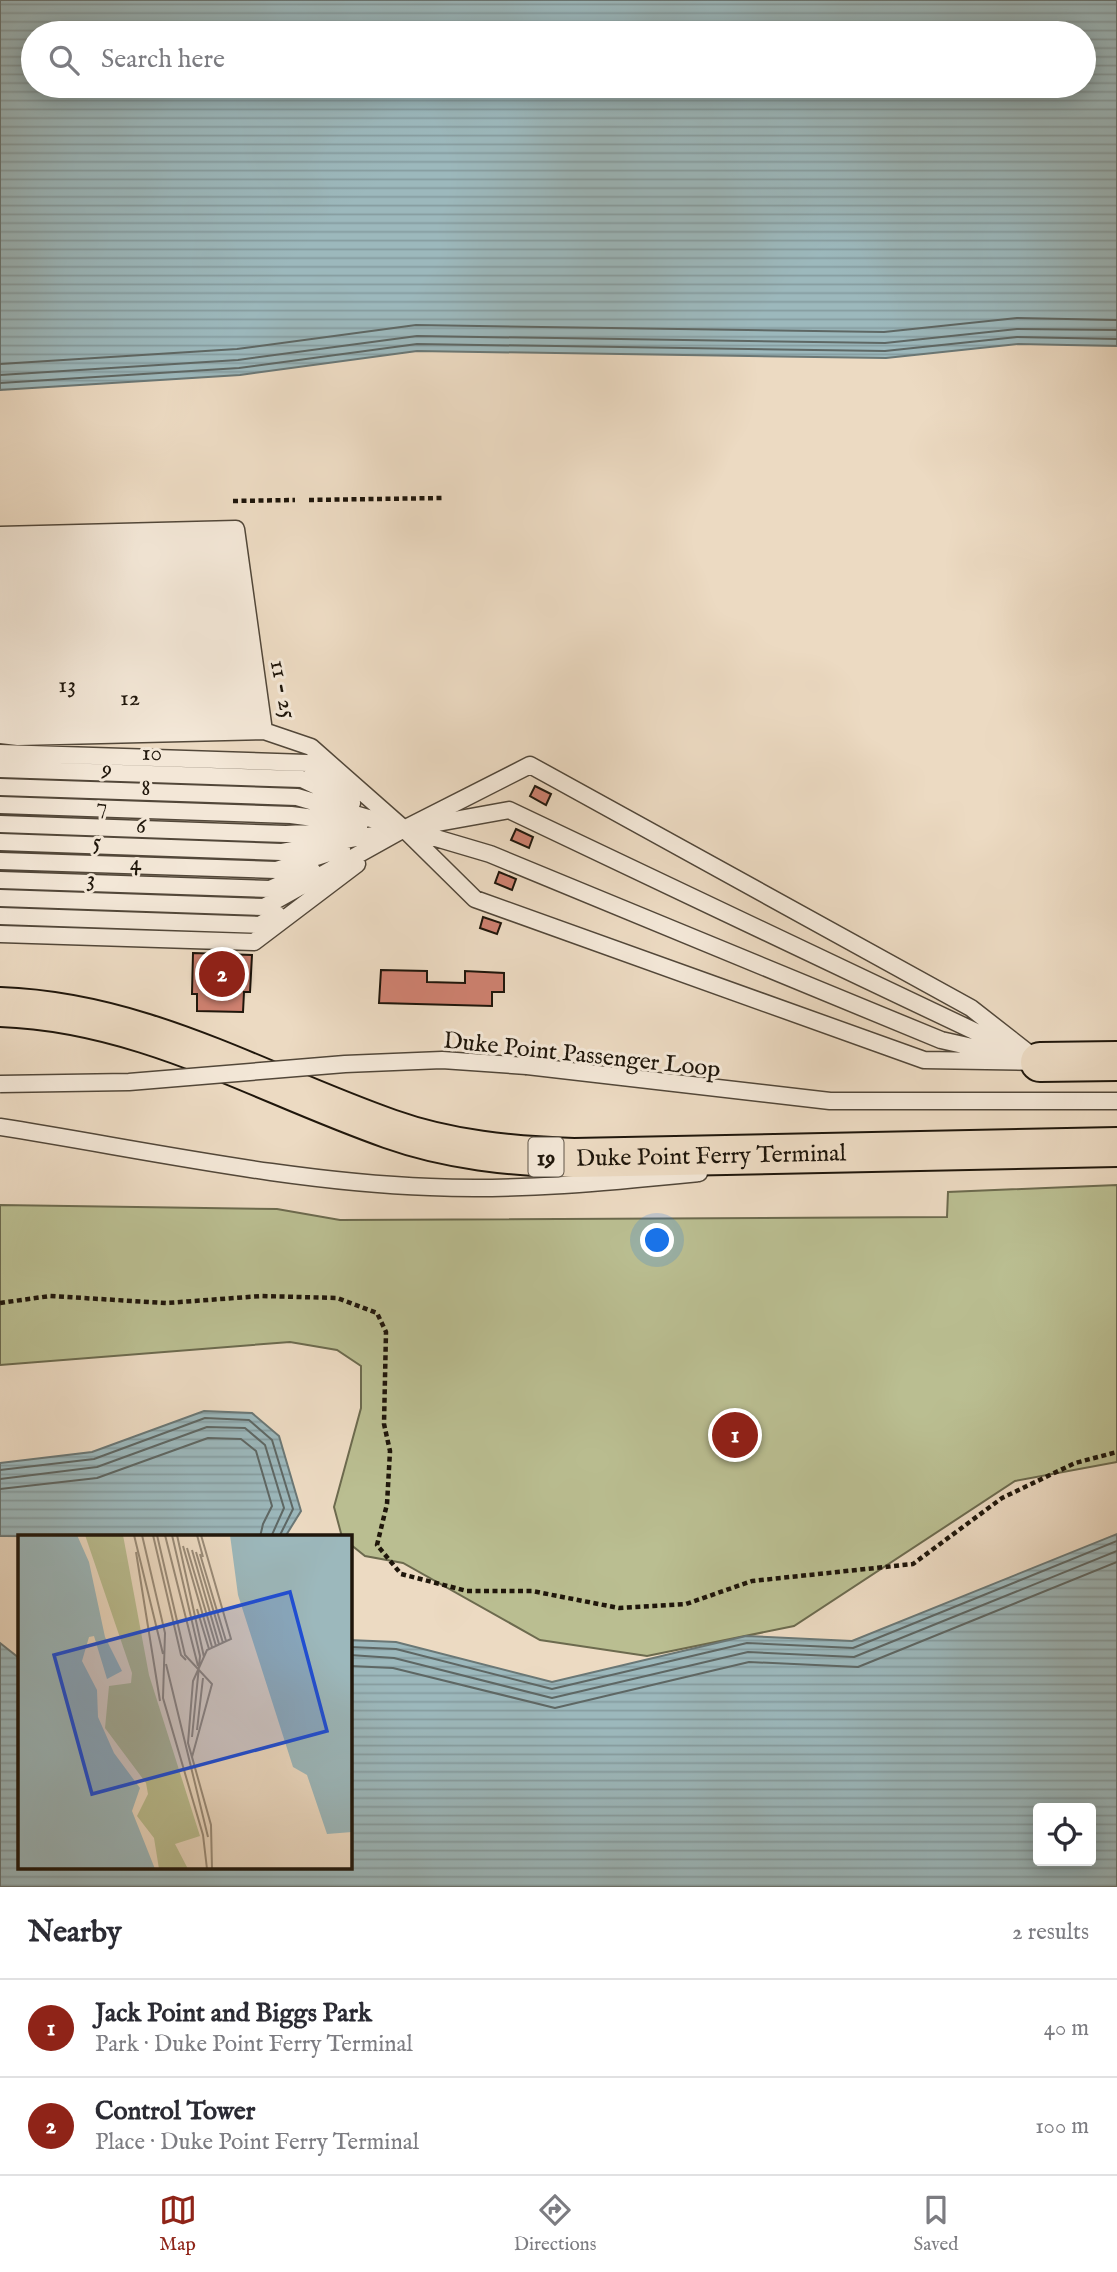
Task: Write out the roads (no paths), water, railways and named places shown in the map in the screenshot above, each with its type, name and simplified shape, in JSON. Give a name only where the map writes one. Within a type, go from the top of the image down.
[{"type":"highway","name":"Duke Point Ferry Terminal","points":[[0,985],[62,992],[123,1008],[198,1049],[391,1130],[461,1148],[498,1154],[574,1157],[1117,1147]]},
{"type":"highway","name":"Duke Point Ferry Terminal","points":[[0,1007],[69,1013],[198,1049]]},
{"type":"highway","points":[[1040,1062],[1117,1061]]},
{"type":"lane","points":[[0,535],[250,630]]},
{"type":"lane","points":[[0,549],[250,630]]},
{"type":"lane","points":[[0,564],[250,630]]},
{"type":"lane","points":[[0,579],[250,630]]},
{"type":"lane","points":[[0,593],[250,630]]},
{"type":"lane","points":[[0,607],[250,630]]},
{"type":"lane","points":[[0,622],[250,630]]},
{"type":"lane","points":[[0,636],[250,630]]},
{"type":"lane","points":[[0,651],[250,630]]},
{"type":"lane","points":[[0,665],[250,630]]},
{"type":"lane","points":[[0,680],[250,630]]},
{"type":"lane","points":[[0,694],[250,630]]},
{"type":"lane","points":[[0,734],[18,737],[250,630]]},
{"type":"lane","name":"13","points":[[0,708],[250,630]]},
{"type":"lane","name":"12","points":[[0,723],[250,630]]},
{"type":"lane","name":"11 - 25","points":[[250,630],[311,747],[404,829]]},
{"type":"lane","points":[[0,753],[307,763],[404,829],[475,899],[924,1060],[1040,1062]]},
{"type":"lane","points":[[0,916],[260,925],[404,829],[530,765],[971,1009],[1040,1062]]},
{"type":"lane","name":"10","points":[[0,769],[302,779],[404,829]]},
{"type":"lane","name":"9","points":[[0,788],[297,797],[404,829]]},
{"type":"lane","name":"8","points":[[0,805],[291,815],[404,829]]},
{"type":"lane","points":[[0,934],[254,942],[404,829],[509,810],[1040,1062]]},
{"type":"lane","name":"7","points":[[0,824],[286,834],[404,829]]},
{"type":"lane","points":[[404,829],[490,854],[941,1040],[1040,1062]]},
{"type":"lane","name":"6","points":[[0,842],[281,852],[404,829]]},
{"type":"lane","name":"5","points":[[0,861],[275,870],[404,829]]},
{"type":"lane","name":"4","points":[[0,880],[270,889],[404,829]]},
{"type":"lane","name":"3","points":[[0,898],[264,907],[404,829]]},
{"type":"lane","name":"Duke Point Passenger Loop","points":[[0,1084],[129,1082],[345,1064],[442,1060],[527,1066],[830,1101],[1117,1101]]},
{"type":"lane","points":[[0,1127],[301,1175],[429,1188],[560,1186],[946,1150]]},
{"type":"water","points":[[0,0],[1117,0],[1117,346],[1018,344],[886,358],[417,351],[240,375],[0,390]]},
{"type":"water","points":[[204,1411],[252,1413],[279,1436],[301,1511],[286,1535],[0,1536],[0,1463],[92,1452]]},
{"type":"water","points":[[1117,1534],[1117,1887],[0,1887],[0,1643],[18,1657],[18,1870],[352,1870],[352,1640],[396,1642],[552,1682],[746,1636],[852,1641]]},
{"type":"place","name":"Control Tower","points":[[222,974]]},
{"type":"place","name":"Jack Point and Biggs Park","points":[[735,1435]]}]
